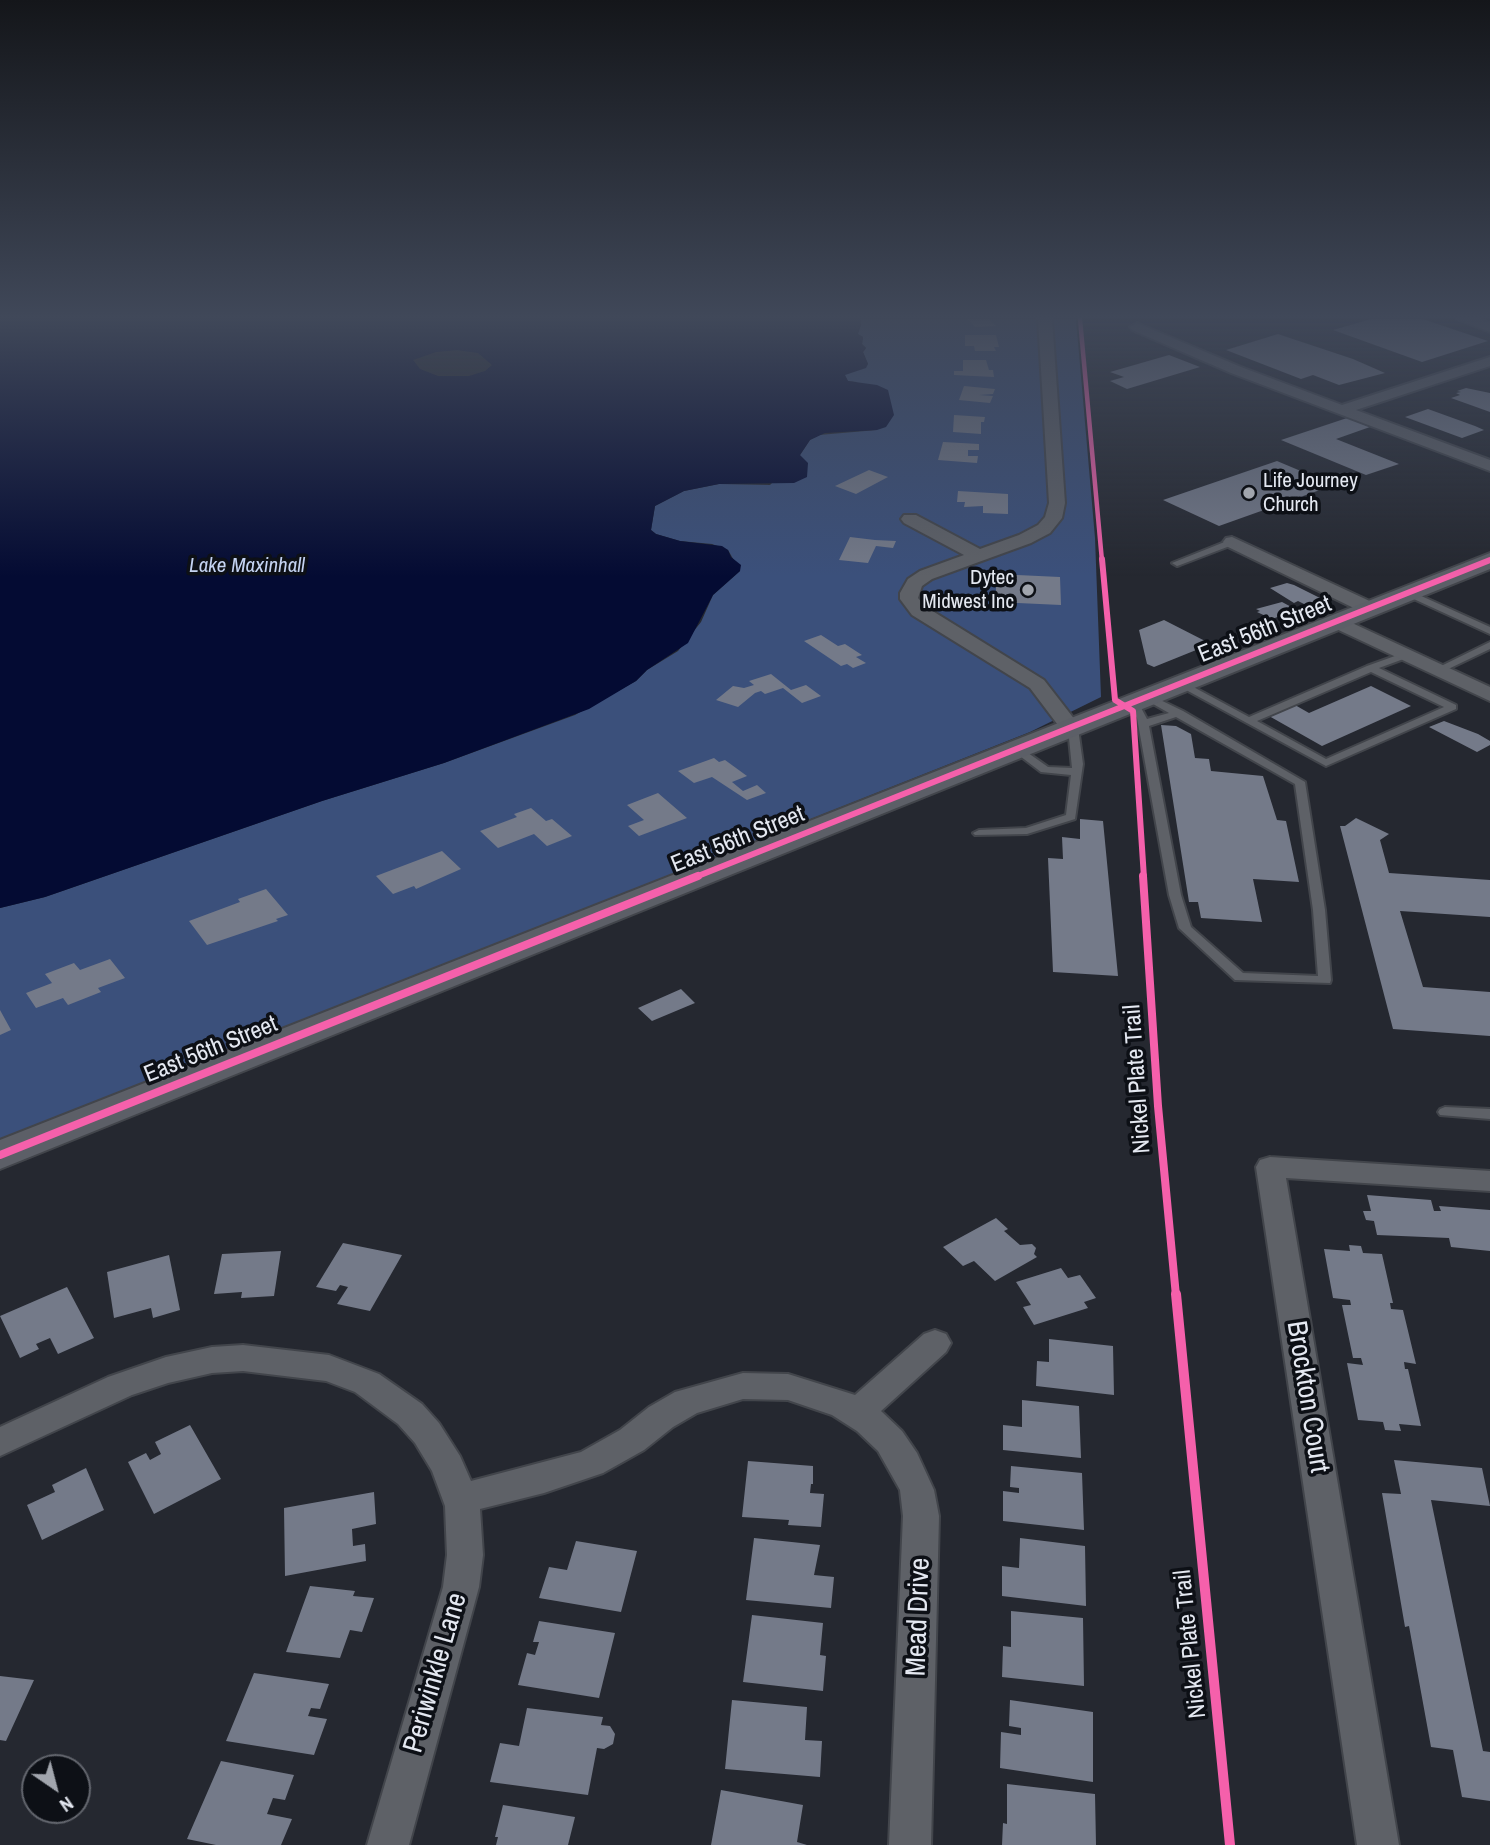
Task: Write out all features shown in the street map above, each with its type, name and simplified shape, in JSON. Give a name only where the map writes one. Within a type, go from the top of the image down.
[{"type":"street","points":[[1049,405],[1055,511],[1050,524],[1035,534],[920,579],[910,589],[909,599],[928,617],[1037,684],[1072,729]]},
{"type":"street","points":[[1327,405],[1490,466]]},
{"type":"street","points":[[1340,410],[1355,405]]},
{"type":"street","points":[[910,519],[978,555]]},
{"type":"street","points":[[1232,542],[1369,608]]},
{"type":"street","name":"East 56th Street","points":[[0,1155],[1017,750],[1072,729],[1181,699],[1337,622],[1490,560]]},
{"type":"street","points":[[1337,622],[1490,695]]},
{"type":"street","name":"Brockton Court","points":[[1378,1845],[1270,1167],[1490,1181]]},
{"type":"street","points":[[857,1413],[935,1343]]},
{"type":"street","name":"Periwinkle Lane","points":[[0,1442],[120,1386],[166,1370],[212,1360],[243,1358],[315,1364],[367,1383],[410,1414],[442,1455],[460,1499],[465,1545],[461,1587],[387,1845]]},
{"type":"street","name":"Mead Drive","points":[[460,1499],[591,1463],[632,1440],[661,1417],[687,1402],[743,1386],[773,1386],[803,1391],[832,1400],[857,1413],[880,1431],[898,1452],[912,1476],[920,1503],[922,1530],[910,1845]]},
{"type":"lane","points":[[1177,563],[1232,542]]},
{"type":"lane","points":[[1408,593],[1490,631]]},
{"type":"lane","points":[[1438,670],[1490,646]]},
{"type":"lane","points":[[1248,720],[1406,655]]},
{"type":"lane","points":[[1181,699],[1248,720],[1326,763],[1452,707],[1371,668]]},
{"type":"lane","points":[[1143,709],[1175,894],[1185,928],[1240,977],[1325,980],[1319,910],[1300,782],[1181,699]]},
{"type":"lane","points":[[979,833],[1027,831],[1071,817],[1077,772],[1072,729]]},
{"type":"lane","points":[[1017,750],[1045,770],[1077,772]]},
{"type":"lane","points":[[1445,1112],[1490,1114]]},
{"type":"shaded area","points":[[866,405],[1083,405],[1095,538],[1101,697],[1030,732],[0,1141],[0,908],[45,897],[322,801],[444,763],[575,715],[636,681],[647,670],[678,651],[701,622],[713,595],[740,571],[728,550],[712,544],[680,541],[656,534],[651,530],[655,506],[684,491],[719,484],[770,485],[800,455],[810,440],[819,435],[877,430]]},
{"type":"water","name":"Lake Maxinhall","points":[[0,405],[892,405],[894,415],[886,427],[877,430],[825,433],[810,440],[800,455],[808,463],[807,477],[794,483],[719,484],[684,491],[655,506],[651,530],[656,534],[680,541],[722,546],[741,565],[740,571],[713,595],[688,643],[647,670],[636,681],[589,709],[444,763],[322,801],[45,897],[0,908]]},
{"type":"building","points":[[1471,405],[1490,405],[1490,412]]},
{"type":"building","points":[[1428,409],[1484,430],[1462,438],[1405,417]]},
{"type":"building","points":[[954,415],[985,417],[984,422],[981,422],[981,434],[953,432]]},
{"type":"building","points":[[1347,418],[1370,427],[1336,439],[1399,464],[1366,475],[1281,440]]},
{"type":"building","points":[[943,442],[979,444],[979,450],[968,450],[968,456],[978,456],[977,463],[938,460]]},
{"type":"building","name":"Life Journey Church","points":[[1277,461],[1334,485],[1219,526],[1163,500]]},
{"type":"building","points":[[869,470],[888,477],[856,494],[835,486]]},
{"type":"building","points":[[958,491],[1008,494],[1008,514],[983,513],[983,506],[964,507],[965,502],[957,502]]},
{"type":"building","points":[[850,537],[896,541],[893,548],[876,546],[868,563],[839,560]]},
{"type":"building","name":"Dytec Midwest Inc","points":[[996,574],[1060,577],[1061,605],[996,602]]},
{"type":"building","points":[[1287,583],[1322,599],[1306,605],[1298,601],[1294,603],[1270,588]]},
{"type":"building","points":[[1282,602],[1297,610],[1272,619],[1256,609]]},
{"type":"building","points":[[1164,620],[1211,644],[1154,667],[1147,664],[1139,630]]},
{"type":"building","points":[[821,635],[838,646],[845,644],[862,655],[856,657],[866,663],[853,668],[847,664],[841,666],[804,641]]},
{"type":"building","points":[[771,674],[791,690],[806,685],[821,696],[802,703],[783,688],[765,694],[761,691],[755,693],[738,707],[716,700],[733,686],[744,688],[754,685],[749,681]]},
{"type":"building","points":[[1371,686],[1411,706],[1322,746],[1269,716],[1295,705],[1309,713]]},
{"type":"building","points":[[1444,721],[1478,734],[1490,741],[1490,745],[1477,752],[1429,727]]},
{"type":"building","points":[[1161,725],[1176,726],[1191,734],[1195,758],[1209,759],[1211,771],[1263,776],[1277,820],[1286,821],[1299,882],[1253,879],[1262,922],[1201,918],[1198,902],[1189,902]]},
{"type":"building","points":[[714,758],[719,762],[725,760],[747,776],[732,782],[743,791],[757,785],[766,793],[747,800],[712,777],[694,783],[678,771]]},
{"type":"building","points":[[658,793],[687,818],[639,836],[628,826],[644,820],[627,805]]},
{"type":"building","points":[[531,808],[546,821],[552,819],[572,836],[547,846],[534,834],[498,848],[480,831],[517,817],[514,814]]},
{"type":"building","points":[[1356,818],[1389,834],[1380,840],[1389,873],[1490,880],[1490,917],[1400,911],[1423,987],[1490,992],[1490,1036],[1393,1029],[1340,826],[1345,826]]},
{"type":"building","points":[[1080,819],[1103,821],[1118,976],[1053,972],[1048,858],[1063,859],[1062,837],[1080,839]]},
{"type":"building","points":[[442,851],[461,869],[416,889],[414,886],[393,894],[376,876]]},
{"type":"building","points":[[266,889],[288,915],[276,919],[278,921],[207,945],[189,921],[240,902],[238,899]]},
{"type":"building","points":[[110,959],[125,978],[98,988],[101,992],[68,1005],[63,998],[36,1008],[26,993],[52,983],[45,974],[74,963],[80,970]]},
{"type":"building","points":[[681,989],[695,1003],[652,1021],[638,1008]]},
{"type":"building","points":[[0,1010],[11,1030],[0,1035]]},
{"type":"building","points":[[1367,1195],[1431,1200],[1434,1211],[1441,1211],[1439,1206],[1490,1210],[1490,1251],[1451,1247],[1449,1238],[1377,1235],[1374,1221],[1366,1220],[1363,1211],[1371,1211]]},
{"type":"building","points":[[996,1218],[1008,1229],[1004,1231],[1020,1245],[1032,1244],[1036,1248],[1034,1254],[1037,1257],[995,1281],[974,1261],[963,1266],[943,1247]]},
{"type":"building","points":[[343,1243],[402,1255],[370,1311],[337,1304],[348,1287],[340,1285],[336,1291],[316,1287]]},
{"type":"building","points":[[1349,1245],[1361,1246],[1363,1253],[1382,1254],[1393,1303],[1390,1303],[1391,1309],[1403,1310],[1416,1364],[1404,1362],[1421,1426],[1399,1424],[1401,1431],[1385,1430],[1383,1422],[1358,1420],[1347,1363],[1363,1365],[1361,1358],[1353,1358],[1342,1305],[1351,1305],[1350,1300],[1333,1298],[1324,1249],[1350,1251]]},
{"type":"building","points":[[281,1251],[274,1296],[241,1298],[242,1292],[214,1294],[222,1254]]},
{"type":"building","points":[[169,1255],[180,1310],[153,1318],[151,1308],[114,1318],[107,1272]]},
{"type":"building","points":[[1061,1268],[1068,1278],[1080,1275],[1096,1298],[1084,1302],[1088,1308],[1034,1325],[1023,1307],[1031,1305],[1016,1282]]},
{"type":"building","points":[[67,1287],[94,1338],[58,1354],[50,1338],[36,1344],[39,1349],[20,1358],[0,1316]]},
{"type":"building","points":[[1049,1339],[1113,1346],[1114,1395],[1036,1386],[1037,1361],[1049,1362]]},
{"type":"building","points":[[1022,1400],[1079,1406],[1081,1458],[1003,1450],[1003,1425],[1022,1427]]},
{"type":"building","points":[[190,1425],[221,1479],[154,1514],[128,1462],[146,1453],[150,1460],[161,1454],[155,1442]]},
{"type":"building","points":[[1394,1460],[1482,1468],[1490,1506],[1431,1500],[1483,1751],[1490,1752],[1490,1801],[1462,1797],[1453,1750],[1431,1747],[1409,1626],[1405,1627],[1382,1493],[1401,1494]]},
{"type":"building","points":[[748,1461],[813,1466],[810,1493],[824,1494],[821,1527],[788,1525],[789,1520],[742,1517]]},
{"type":"building","points":[[1011,1466],[1082,1473],[1084,1530],[1003,1521],[1003,1491],[1019,1493],[1019,1488],[1010,1487]]},
{"type":"building","points":[[86,1468],[104,1510],[42,1540],[27,1505],[55,1492],[52,1485]]},
{"type":"building","points":[[374,1492],[376,1524],[352,1529],[353,1546],[365,1544],[366,1561],[285,1576],[284,1508]]},
{"type":"building","points":[[754,1538],[820,1545],[814,1575],[834,1577],[831,1608],[746,1600]]},
{"type":"building","points":[[1020,1538],[1085,1546],[1086,1606],[1002,1596],[1002,1566],[1019,1568]]},
{"type":"building","points":[[576,1541],[637,1551],[621,1612],[539,1598],[549,1567],[567,1570]]},
{"type":"building","points":[[310,1586],[355,1591],[353,1596],[374,1598],[362,1632],[350,1630],[340,1658],[286,1652]]},
{"type":"building","points":[[1011,1611],[1083,1618],[1084,1686],[1002,1677],[1003,1646],[1011,1647]]},
{"type":"building","points":[[752,1615],[823,1623],[820,1655],[826,1656],[823,1691],[743,1682]]},
{"type":"building","points":[[539,1621],[615,1633],[599,1698],[518,1685],[527,1653],[535,1655],[539,1642],[533,1642]]},
{"type":"building","points":[[254,1673],[329,1684],[320,1709],[311,1708],[308,1716],[327,1719],[314,1755],[226,1741]]},
{"type":"building","points":[[0,1676],[34,1680],[6,1741],[0,1740]]},
{"type":"building","points":[[732,1700],[807,1707],[805,1740],[822,1741],[820,1777],[725,1769]]},
{"type":"building","points":[[1010,1700],[1093,1712],[1093,1782],[1000,1768],[1001,1732],[1021,1735],[1021,1728],[1009,1726]]},
{"type":"building","points":[[527,1708],[603,1717],[601,1725],[610,1726],[615,1734],[613,1744],[604,1749],[597,1748],[588,1795],[490,1782],[500,1743],[519,1746]]},
{"type":"building","points":[[221,1761],[294,1775],[285,1800],[273,1798],[267,1814],[292,1819],[281,1845],[216,1845],[187,1839]]},
{"type":"building","points":[[1007,1784],[1095,1794],[1096,1845],[1002,1845],[1003,1823],[1007,1824]]},
{"type":"building","points":[[721,1790],[803,1805],[797,1842],[807,1845],[711,1845]]},
{"type":"building","points":[[503,1805],[575,1817],[568,1845],[496,1845],[498,1837],[495,1837]]},
{"type":"cycle path","name":"Nickel Plate Trail","points":[[1088,405],[1115,700],[1133,711],[1158,1106],[1230,1845]]},
{"type":"cycle path","points":[[0,1155],[1490,560]]},
{"type":"place","name":"Life Journey Church","points":[[1249,493]]},
{"type":"place","name":"Dytec Midwest Inc","points":[[1028,590]]}]
